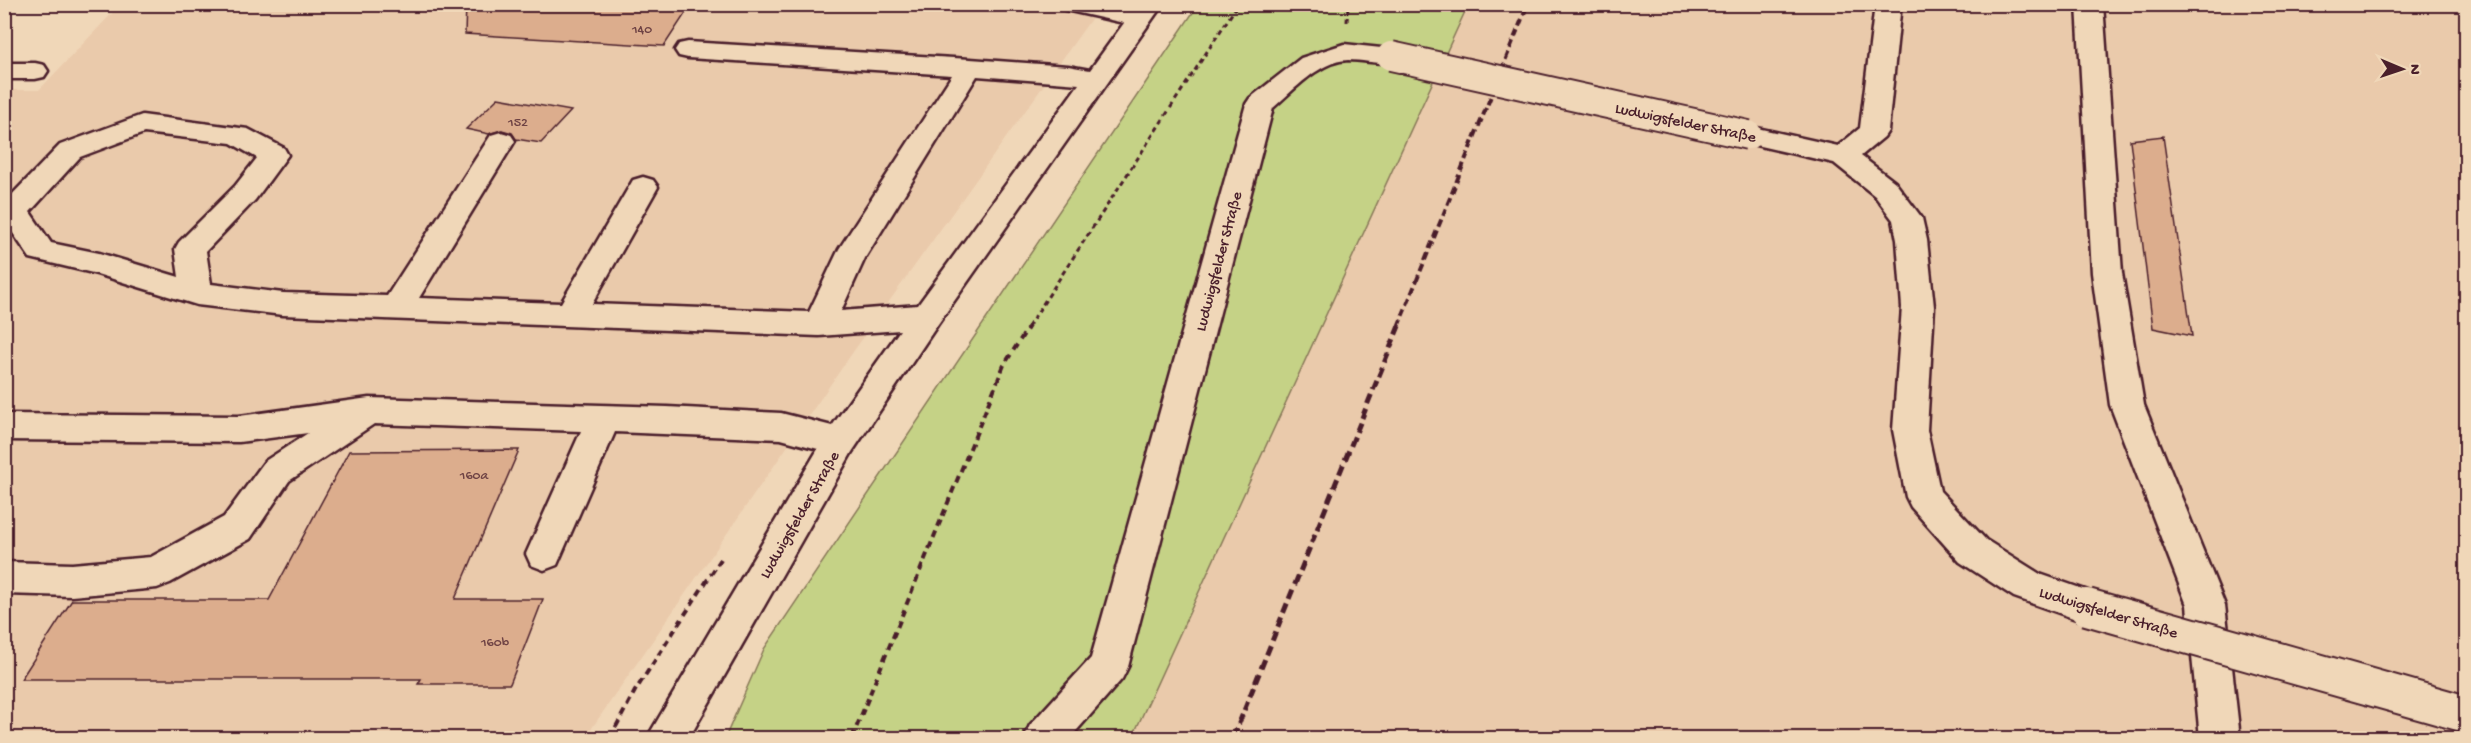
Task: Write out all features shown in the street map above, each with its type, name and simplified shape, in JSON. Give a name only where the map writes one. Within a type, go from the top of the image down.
[{"type":"street","points":[[1843,156],[1874,131],[1888,4]]},
{"type":"street","points":[[2090,4],[2107,273],[2127,405],[2206,605],[2220,738]]},
{"type":"street","points":[[1077,5],[1146,12]]},
{"type":"street","name":"Ludwigsfelder Straße","points":[[667,738],[840,442],[927,316],[1146,12]]},
{"type":"street","points":[[688,50],[1068,74],[1098,80]]},
{"type":"street","name":"Ludwigsfelder Straße","points":[[1044,738],[1108,667],[1260,104],[1310,64],[1344,52],[1391,56],[1843,156],[1885,189],[1907,218],[1912,240],[1918,307],[1910,430],[1924,497],[1973,551],[2027,586],[2087,607],[2466,714]]},
{"type":"street","points":[[819,324],[850,257],[970,67]]},
{"type":"street","points":[[4,71],[35,71]]},
{"type":"street","points":[[197,294],[190,249],[245,194],[274,155],[238,135],[142,124],[70,151],[14,211],[41,251],[99,264],[197,294],[283,304],[819,324],[927,316]]},
{"type":"street","points":[[396,308],[501,141]]},
{"type":"street","points":[[570,315],[643,187]]},
{"type":"street","points":[[4,427],[239,429],[369,411],[781,426],[840,442]]},
{"type":"street","points":[[4,578],[72,580],[157,572],[237,528],[277,471],[369,411]]},
{"type":"street","points":[[544,554],[604,418]]},
{"type":"path","points":[[852,738],[1004,365],[1238,4]]},
{"type":"shaded area","points":[[120,5],[1101,5],[853,352],[585,738],[5,738],[4,90],[39,90]]},
{"type":"shaded area","points":[[1416,5],[2466,5],[2466,738],[1048,738]]},
{"type":"green space","points":[[1198,5],[1468,5],[1132,738],[725,738],[764,649]]},
{"type":"building","points":[[466,4],[582,4],[687,11],[664,46],[465,34]]},
{"type":"building","points":[[498,98],[571,111],[541,143],[516,139],[512,133],[502,130],[489,134],[466,129]]},
{"type":"building","points":[[2163,136],[2192,336],[2153,328],[2130,140]]},
{"type":"building","points":[[519,450],[455,599],[543,599],[510,684],[418,684],[421,679],[21,679],[72,600],[269,600],[349,451]]},
{"type":"railway","points":[[1398,327],[1528,4]]},
{"type":"railway","points":[[1233,738],[1399,326]]}]
